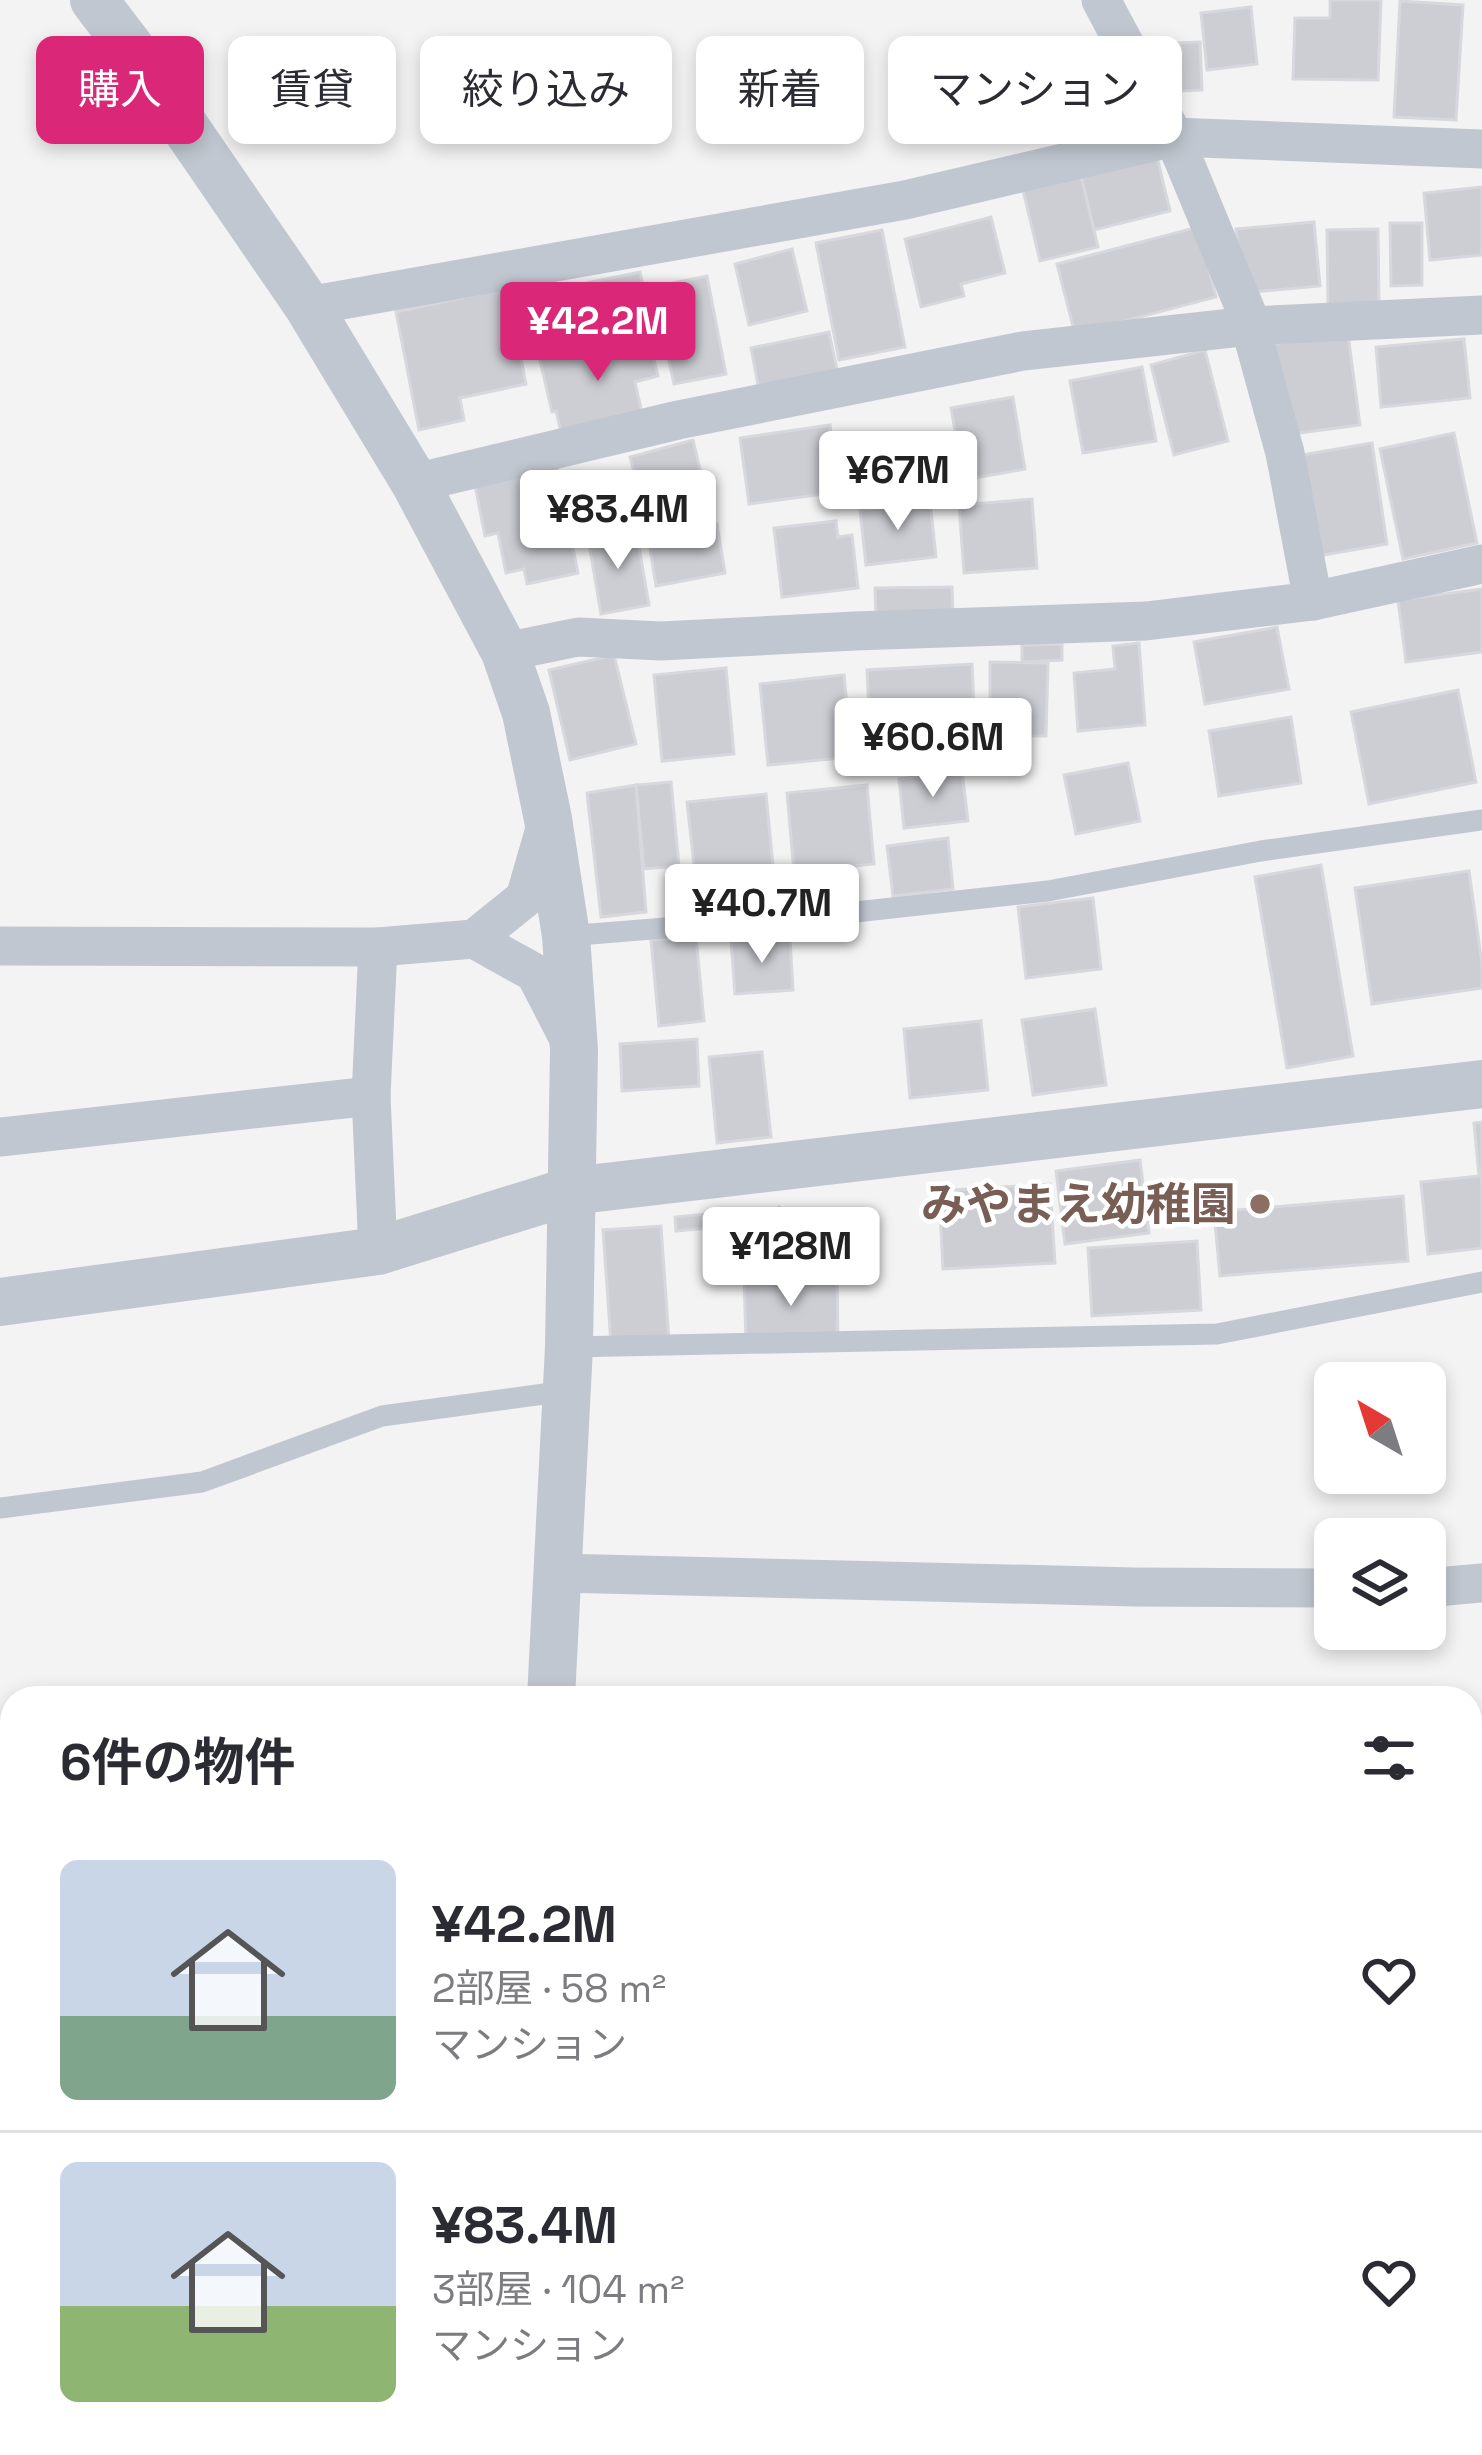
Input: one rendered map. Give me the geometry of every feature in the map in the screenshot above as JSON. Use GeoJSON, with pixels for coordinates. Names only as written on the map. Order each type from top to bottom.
{"type":"FeatureCollection","features":[{"type":"Feature","properties":{"kind":"street"},"geometry":{"type":"LineString","coordinates":[[94,0],[308,306],[415,483],[505,652],[526,713],[566,935],[574,1050],[568,1369],[551,1686]]}},
{"type":"Feature","properties":{"kind":"street"},"geometry":{"type":"LineString","coordinates":[[1101,0],[1120,36]]}},
{"type":"Feature","properties":{"kind":"street"},"geometry":{"type":"LineString","coordinates":[[1182,137],[1482,148]]}},
{"type":"Feature","properties":{"kind":"street"},"geometry":{"type":"LineString","coordinates":[[308,306],[905,200],[1144,144]]}},
{"type":"Feature","properties":{"kind":"street"},"geometry":{"type":"LineString","coordinates":[[1177,144],[1250,326],[1286,453],[1313,601]]}},
{"type":"Feature","properties":{"kind":"street"},"geometry":{"type":"LineString","coordinates":[[415,483],[678,419],[1023,350],[1250,326],[1482,315]]}},
{"type":"Feature","properties":{"kind":"street"},"geometry":{"type":"LineString","coordinates":[[505,652],[578,638],[662,641],[1124,622],[1313,601],[1482,564]]}},
{"type":"Feature","properties":{"kind":"street"},"geometry":{"type":"LineString","coordinates":[[0,946],[378,947],[473,939],[525,898],[548,819]]}},
{"type":"Feature","properties":{"kind":"street"},"geometry":{"type":"LineString","coordinates":[[473,939],[535,973],[574,1050]]}},
{"type":"Feature","properties":{"kind":"street"},"geometry":{"type":"LineString","coordinates":[[378,947],[371,1096],[378,1250]]}},
{"type":"Feature","properties":{"kind":"street"},"geometry":{"type":"LineString","coordinates":[[0,1302],[378,1250],[571,1191],[1482,1084]]}},
{"type":"Feature","properties":{"kind":"street"},"geometry":{"type":"LineString","coordinates":[[0,1137],[371,1096]]}},
{"type":"Feature","properties":{"kind":"street"},"geometry":{"type":"LineString","coordinates":[[558,1573],[1314,1588]]}},
{"type":"Feature","properties":{"kind":"street"},"geometry":{"type":"LineString","coordinates":[[1446,1586],[1482,1583]]}},
{"type":"Feature","properties":{"kind":"lane"},"geometry":{"type":"LineString","coordinates":[[566,935],[837,914],[1048,891],[1261,851],[1482,820]]}},
{"type":"Feature","properties":{"kind":"lane"},"geometry":{"type":"LineString","coordinates":[[0,1508],[202,1482],[382,1416],[568,1369],[1217,1334],[1482,1282]]}},
{"type":"Feature","properties":{"kind":"building"},"geometry":{"type":"Polygon","coordinates":[[[1330,0],[1381,0],[1378,80],[1293,79],[1295,18],[1330,18],[1330,0]]]}},
{"type":"Feature","properties":{"kind":"building"},"geometry":{"type":"Polygon","coordinates":[[[1400,1],[1463,5],[1456,120],[1394,117],[1400,1]]]}},
{"type":"Feature","properties":{"kind":"building"},"geometry":{"type":"Polygon","coordinates":[[[1251,7],[1257,64],[1207,70],[1201,13],[1251,7]]]}},
{"type":"Feature","properties":{"kind":"building"},"geometry":{"type":"Polygon","coordinates":[[[1200,42],[1202,90],[1182,91],[1182,43],[1200,42]]]}},
{"type":"Feature","properties":{"kind":"building"},"geometry":{"type":"Polygon","coordinates":[[[1156,153],[1170,211],[1094,230],[1080,172],[1156,153]]]}},
{"type":"Feature","properties":{"kind":"building"},"geometry":{"type":"Polygon","coordinates":[[[1080,172],[1098,247],[1040,261],[1022,186],[1080,172]]]}},
{"type":"Feature","properties":{"kind":"building"},"geometry":{"type":"Polygon","coordinates":[[[1482,187],[1482,255],[1430,260],[1424,193],[1482,187]]]}},
{"type":"Feature","properties":{"kind":"building"},"geometry":{"type":"Polygon","coordinates":[[[991,217],[1005,273],[961,284],[964,296],[921,307],[905,239],[991,217]]]}},
{"type":"Feature","properties":{"kind":"building"},"geometry":{"type":"Polygon","coordinates":[[[1314,222],[1320,286],[1242,293],[1236,229],[1314,222]]]}},
{"type":"Feature","properties":{"kind":"building"},"geometry":{"type":"Polygon","coordinates":[[[1390,223],[1422,223],[1422,285],[1391,286],[1390,223]]]}},
{"type":"Feature","properties":{"kind":"building"},"geometry":{"type":"Polygon","coordinates":[[[1198,227],[1216,297],[1075,334],[1057,264],[1198,227]]]}},
{"type":"Feature","properties":{"kind":"building"},"geometry":{"type":"Polygon","coordinates":[[[1378,229],[1379,304],[1328,305],[1327,230],[1378,229]]]}},
{"type":"Feature","properties":{"kind":"building"},"geometry":{"type":"Polygon","coordinates":[[[882,230],[905,347],[839,360],[816,243],[882,230]]]}},
{"type":"Feature","properties":{"kind":"building"},"geometry":{"type":"Polygon","coordinates":[[[792,249],[807,311],[749,325],[735,264],[792,249]]]}},
{"type":"Feature","properties":{"kind":"building"},"geometry":{"type":"Polygon","coordinates":[[[640,272],[647,306],[633,309],[636,328],[551,346],[548,328],[556,327],[548,291],[640,272]]]}},
{"type":"Feature","properties":{"kind":"building"},"geometry":{"type":"Polygon","coordinates":[[[707,276],[726,374],[674,384],[667,352],[662,354],[649,288],[707,276]]]}},
{"type":"Feature","properties":{"kind":"building"},"geometry":{"type":"Polygon","coordinates":[[[507,288],[526,384],[460,398],[464,420],[419,430],[396,312],[507,288]]]}},
{"type":"Feature","properties":{"kind":"building"},"geometry":{"type":"Polygon","coordinates":[[[647,331],[658,376],[635,382],[644,422],[563,441],[539,356],[647,331]]]}},
{"type":"Feature","properties":{"kind":"building"},"geometry":{"type":"Polygon","coordinates":[[[829,332],[838,374],[759,390],[751,348],[829,332]]]}},
{"type":"Feature","properties":{"kind":"building"},"geometry":{"type":"Polygon","coordinates":[[[1348,334],[1360,425],[1284,435],[1271,344],[1348,334]]]}},
{"type":"Feature","properties":{"kind":"building"},"geometry":{"type":"Polygon","coordinates":[[[1464,339],[1470,398],[1381,407],[1376,347],[1464,339]]]}},
{"type":"Feature","properties":{"kind":"building"},"geometry":{"type":"Polygon","coordinates":[[[1205,350],[1228,441],[1174,455],[1151,365],[1205,350]]]}},
{"type":"Feature","properties":{"kind":"building"},"geometry":{"type":"Polygon","coordinates":[[[1142,367],[1156,441],[1083,453],[1070,381],[1142,367]]]}},
{"type":"Feature","properties":{"kind":"building"},"geometry":{"type":"Polygon","coordinates":[[[1013,397],[1025,469],[964,480],[951,408],[1013,397]]]}},
{"type":"Feature","properties":{"kind":"building"},"geometry":{"type":"Polygon","coordinates":[[[830,425],[839,492],[749,504],[740,438],[830,425]]]}},
{"type":"Feature","properties":{"kind":"building"},"geometry":{"type":"Polygon","coordinates":[[[1454,433],[1477,543],[1403,559],[1380,449],[1454,433]]]}},
{"type":"Feature","properties":{"kind":"building"},"geometry":{"type":"Polygon","coordinates":[[[693,440],[706,494],[644,510],[630,457],[693,440]]]}},
{"type":"Feature","properties":{"kind":"building"},"geometry":{"type":"Polygon","coordinates":[[[1372,443],[1387,544],[1312,557],[1296,456],[1372,443]]]}},
{"type":"Feature","properties":{"kind":"building"},"geometry":{"type":"Polygon","coordinates":[[[557,468],[578,573],[527,584],[524,569],[506,573],[498,533],[485,536],[475,485],[557,468]]]}},
{"type":"Feature","properties":{"kind":"building"},"geometry":{"type":"Polygon","coordinates":[[[609,474],[620,523],[584,531],[573,483],[609,474]]]}},
{"type":"Feature","properties":{"kind":"building"},"geometry":{"type":"Polygon","coordinates":[[[1032,499],[1037,568],[964,573],[959,505],[1032,499]]]}},
{"type":"Feature","properties":{"kind":"building"},"geometry":{"type":"Polygon","coordinates":[[[930,501],[936,557],[866,565],[860,510],[930,501]]]}},
{"type":"Feature","properties":{"kind":"building"},"geometry":{"type":"Polygon","coordinates":[[[836,521],[838,537],[852,535],[858,588],[782,597],[774,528],[836,521]]]}},
{"type":"Feature","properties":{"kind":"building"},"geometry":{"type":"Polygon","coordinates":[[[717,524],[725,573],[656,586],[648,536],[717,524]]]}},
{"type":"Feature","properties":{"kind":"building"},"geometry":{"type":"Polygon","coordinates":[[[636,530],[649,605],[601,614],[588,538],[636,530]]]}},
{"type":"Feature","properties":{"kind":"building"},"geometry":{"type":"Polygon","coordinates":[[[952,587],[953,617],[876,619],[875,588],[952,587]]]}},
{"type":"Feature","properties":{"kind":"building"},"geometry":{"type":"Polygon","coordinates":[[[1482,589],[1482,652],[1406,662],[1398,600],[1482,589]]]}},
{"type":"Feature","properties":{"kind":"building"},"geometry":{"type":"Polygon","coordinates":[[[1277,627],[1289,689],[1205,704],[1194,642],[1277,627]]]}},
{"type":"Feature","properties":{"kind":"building"},"geometry":{"type":"Polygon","coordinates":[[[1139,643],[1145,725],[1078,731],[1074,673],[1115,669],[1113,646],[1139,643]]]}},
{"type":"Feature","properties":{"kind":"building"},"geometry":{"type":"Polygon","coordinates":[[[1062,644],[1062,660],[1022,662],[1022,645],[1062,644]]]}},
{"type":"Feature","properties":{"kind":"building"},"geometry":{"type":"Polygon","coordinates":[[[614,655],[636,744],[570,760],[549,670],[614,655]]]}},
{"type":"Feature","properties":{"kind":"building"},"geometry":{"type":"Polygon","coordinates":[[[990,662],[1048,663],[1046,736],[990,736],[990,662]]]}},
{"type":"Feature","properties":{"kind":"building"},"geometry":{"type":"Polygon","coordinates":[[[972,664],[976,749],[871,756],[867,670],[972,664]]]}},
{"type":"Feature","properties":{"kind":"building"},"geometry":{"type":"Polygon","coordinates":[[[726,668],[734,754],[662,761],[654,675],[726,668]]]}},
{"type":"Feature","properties":{"kind":"building"},"geometry":{"type":"Polygon","coordinates":[[[844,675],[852,757],[768,765],[760,684],[844,675]]]}},
{"type":"Feature","properties":{"kind":"building"},"geometry":{"type":"Polygon","coordinates":[[[1458,690],[1476,782],[1369,804],[1351,712],[1458,690]]]}},
{"type":"Feature","properties":{"kind":"building"},"geometry":{"type":"Polygon","coordinates":[[[1291,717],[1301,783],[1219,796],[1209,731],[1291,717]]]}},
{"type":"Feature","properties":{"kind":"building"},"geometry":{"type":"Polygon","coordinates":[[[1128,763],[1140,821],[1076,834],[1064,775],[1128,763]]]}},
{"type":"Feature","properties":{"kind":"building"},"geometry":{"type":"Polygon","coordinates":[[[962,771],[968,821],[904,828],[899,779],[962,771]]]}},
{"type":"Feature","properties":{"kind":"building"},"geometry":{"type":"Polygon","coordinates":[[[671,782],[679,866],[644,869],[636,785],[671,782]]]}},
{"type":"Feature","properties":{"kind":"building"},"geometry":{"type":"Polygon","coordinates":[[[636,785],[646,912],[601,917],[587,793],[636,785]]]}},
{"type":"Feature","properties":{"kind":"building"},"geometry":{"type":"Polygon","coordinates":[[[867,785],[874,864],[794,872],[787,793],[867,785]]]}},
{"type":"Feature","properties":{"kind":"building"},"geometry":{"type":"Polygon","coordinates":[[[766,794],[773,866],[695,874],[687,802],[766,794]]]}},
{"type":"Feature","properties":{"kind":"building"},"geometry":{"type":"Polygon","coordinates":[[[948,838],[953,889],[893,896],[887,846],[948,838]]]}},
{"type":"Feature","properties":{"kind":"building"},"geometry":{"type":"Polygon","coordinates":[[[1321,865],[1353,1056],[1287,1068],[1255,877],[1321,865]]]}},
{"type":"Feature","properties":{"kind":"building"},"geometry":{"type":"Polygon","coordinates":[[[1469,871],[1482,988],[1372,1004],[1355,888],[1469,871]]]}},
{"type":"Feature","properties":{"kind":"building"},"geometry":{"type":"Polygon","coordinates":[[[1093,898],[1101,969],[1026,978],[1018,907],[1093,898]]]}},
{"type":"Feature","properties":{"kind":"building"},"geometry":{"type":"Polygon","coordinates":[[[696,936],[704,1021],[659,1026],[651,940],[696,936]]]}},
{"type":"Feature","properties":{"kind":"building"},"geometry":{"type":"Polygon","coordinates":[[[790,938],[793,990],[735,994],[731,941],[790,938]]]}},
{"type":"Feature","properties":{"kind":"building"},"geometry":{"type":"Polygon","coordinates":[[[1095,1009],[1106,1085],[1033,1095],[1022,1020],[1095,1009]]]}},
{"type":"Feature","properties":{"kind":"building"},"geometry":{"type":"Polygon","coordinates":[[[981,1021],[988,1090],[910,1098],[904,1029],[981,1021]]]}},
{"type":"Feature","properties":{"kind":"building"},"geometry":{"type":"Polygon","coordinates":[[[697,1039],[699,1086],[622,1091],[620,1044],[697,1039]]]}},
{"type":"Feature","properties":{"kind":"building"},"geometry":{"type":"Polygon","coordinates":[[[762,1052],[771,1137],[717,1143],[709,1057],[762,1052]]]}},
{"type":"Feature","properties":{"kind":"building"},"geometry":{"type":"Polygon","coordinates":[[[1482,1122],[1482,1248],[1428,1254],[1421,1182],[1479,1176],[1474,1123],[1482,1122]]]}},
{"type":"Feature","properties":{"kind":"building"},"geometry":{"type":"Polygon","coordinates":[[[1140,1160],[1149,1233],[1065,1244],[1056,1171],[1140,1160]]]}},
{"type":"Feature","properties":{"kind":"building"},"geometry":{"type":"Polygon","coordinates":[[[1050,1184],[1055,1263],[943,1269],[939,1191],[1050,1184]]]}},
{"type":"Feature","properties":{"kind":"building"},"geometry":{"type":"Polygon","coordinates":[[[1403,1196],[1408,1261],[1220,1276],[1214,1212],[1403,1196]]]}},
{"type":"Feature","properties":{"kind":"building"},"geometry":{"type":"Polygon","coordinates":[[[779,1207],[802,1236],[773,1260],[749,1230],[779,1207]]]}},
{"type":"Feature","properties":{"kind":"building"},"geometry":{"type":"Polygon","coordinates":[[[861,1212],[862,1241],[831,1242],[830,1213],[861,1212]]]}},
{"type":"Feature","properties":{"kind":"building"},"geometry":{"type":"Polygon","coordinates":[[[718,1213],[719,1227],[676,1231],[675,1217],[718,1213]]]}},
{"type":"Feature","properties":{"kind":"building"},"geometry":{"type":"Polygon","coordinates":[[[661,1226],[669,1340],[611,1344],[603,1230],[661,1226]]]}},
{"type":"Feature","properties":{"kind":"building"},"geometry":{"type":"Polygon","coordinates":[[[1197,1241],[1201,1310],[1092,1316],[1088,1248],[1197,1241]]]}},
{"type":"Feature","properties":{"kind":"building"},"geometry":{"type":"Polygon","coordinates":[[[837,1276],[838,1340],[746,1342],[744,1279],[837,1276]]]}},
{"type":"Feature","properties":{"kind":"place","name":"みやまえ幼稚園"},"geometry":{"type":"Point","coordinates":[1260,1204]}}]}
